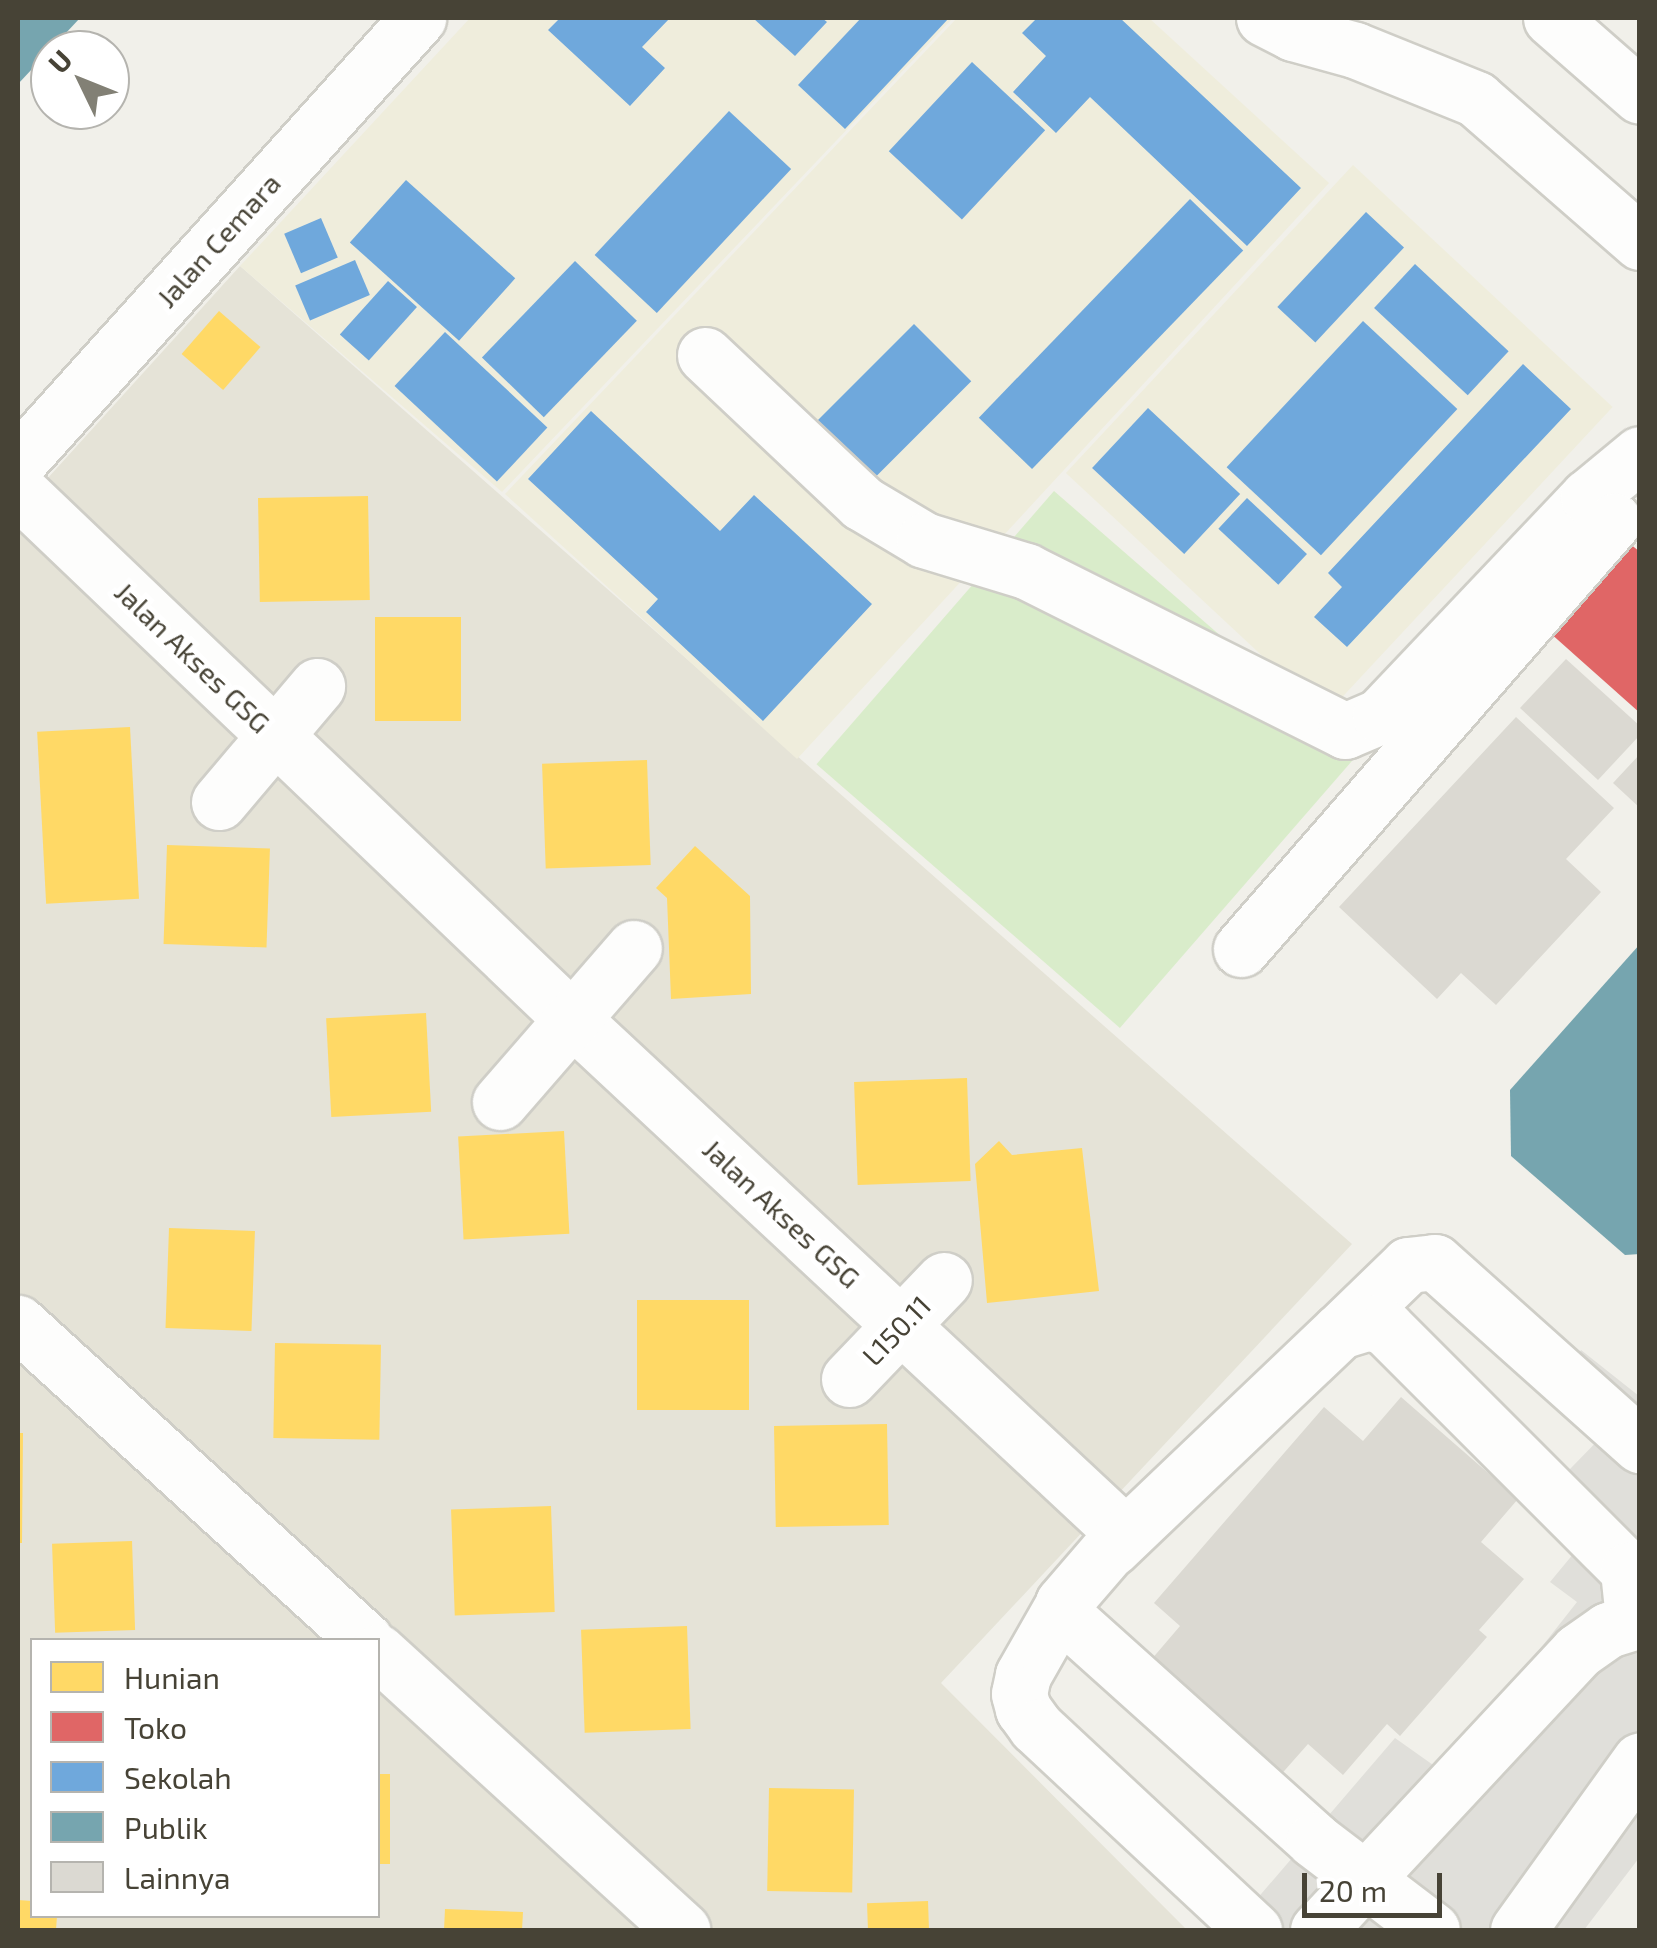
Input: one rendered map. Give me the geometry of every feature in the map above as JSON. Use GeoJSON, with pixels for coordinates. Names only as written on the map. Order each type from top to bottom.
{"type":"FeatureCollection","features":[{"type":"Feature","properties":{"kind":"street","name":"Jalan Cemara"},"geometry":{"type":"LineString","coordinates":[[18,462],[418,18]]}},
{"type":"Feature","properties":{"kind":"street"},"geometry":{"type":"LineString","coordinates":[[1264,18],[1476,99],[1640,242]]}},
{"type":"Feature","properties":{"kind":"street"},"geometry":{"type":"LineString","coordinates":[[1551,18],[1640,96]]}},
{"type":"Feature","properties":{"kind":"street"},"geometry":{"type":"LineString","coordinates":[[704,355],[862,503],[924,540],[1026,572],[1345,731],[1380,716],[1588,497],[1640,454]]}},
{"type":"Feature","properties":{"kind":"street","name":"Jalan Akses GSG"},"geometry":{"type":"LineString","coordinates":[[18,490],[571,1018],[1111,1520],[1118,1540],[1112,1548]]}},
{"type":"Feature","properties":{"kind":"street"},"geometry":{"type":"LineString","coordinates":[[1242,949],[1640,492]]}},
{"type":"Feature","properties":{"kind":"street"},"geometry":{"type":"LineString","coordinates":[[219,802],[317,686]]}},
{"type":"Feature","properties":{"kind":"street"},"geometry":{"type":"LineString","coordinates":[[500,1102],[634,948]]}},
{"type":"Feature","properties":{"kind":"street"},"geometry":{"type":"LineString","coordinates":[[1254,1930],[1036,1727],[1023,1708],[1019,1694],[1023,1675],[1061,1608],[1112,1548],[1408,1264],[1435,1262],[1640,1445]]}},
{"type":"Feature","properties":{"kind":"street","name":"L150.11"},"geometry":{"type":"LineString","coordinates":[[849,1379],[944,1280]]}},
{"type":"Feature","properties":{"kind":"street"},"geometry":{"type":"LineString","coordinates":[[1318,1930],[1578,1651],[1636,1619],[1628,1570],[1386,1328],[1369,1322],[1340,1331]]}},
{"type":"Feature","properties":{"kind":"street"},"geometry":{"type":"LineString","coordinates":[[18,1323],[363,1638]]}},
{"type":"Feature","properties":{"kind":"street"},"geometry":{"type":"LineString","coordinates":[[1061,1608],[1314,1840],[1432,1930]]}},
{"type":"Feature","properties":{"kind":"street"},"geometry":{"type":"LineString","coordinates":[[380,1654],[682,1930]]}},
{"type":"Feature","properties":{"kind":"street"},"geometry":{"type":"LineString","coordinates":[[1518,1930],[1640,1760]]}},
{"type":"Feature","properties":{"kind":"shaded area"},"geometry":{"type":"Polygon","coordinates":[[[470,18],[953,18],[502,492],[240,266],[470,18]]]}},
{"type":"Feature","properties":{"kind":"shaded area"},"geometry":{"type":"Polygon","coordinates":[[[957,18],[1149,18],[1329,183],[797,759],[505,494],[957,18]]]}},
{"type":"Feature","properties":{"kind":"shaded area"},"geometry":{"type":"Polygon","coordinates":[[[1353,165],[1613,407],[1326,715],[1066,473],[1353,165]]]}},
{"type":"Feature","properties":{"kind":"shaded area"},"geometry":{"type":"Polygon","coordinates":[[[240,266],[1352,1244],[941,1683],[1187,1930],[18,1930],[18,511],[240,266]]]}},
{"type":"Feature","properties":{"kind":"shaded area"},"geometry":{"type":"Polygon","coordinates":[[[1581,1350],[1639,1396],[1639,1858],[1584,1930],[1247,1930],[1244,1914],[1395,1738],[1443,1772],[1577,1602],[1550,1582],[1579,1547],[1533,1507],[1609,1429],[1563,1385],[1581,1350]]]}},
{"type":"Feature","properties":{"kind":"green space"},"geometry":{"type":"Polygon","coordinates":[[[1054,491],[1357,755],[1120,1028],[817,764],[1054,491]]]}},
{"type":"Feature","properties":{"kind":"building: Hunian"},"geometry":{"type":"Polygon","coordinates":[[[219,311],[261,347],[223,390],[182,354],[219,311]]]}},
{"type":"Feature","properties":{"kind":"building: Hunian"},"geometry":{"type":"Polygon","coordinates":[[[368,496],[370,600],[260,602],[258,498],[368,496]]]}},
{"type":"Feature","properties":{"kind":"building: Hunian"},"geometry":{"type":"Polygon","coordinates":[[[375,617],[461,617],[461,721],[375,721],[375,617]]]}},
{"type":"Feature","properties":{"kind":"building: Hunian"},"geometry":{"type":"Polygon","coordinates":[[[130,727],[139,899],[46,904],[37,732],[130,727]]]}},
{"type":"Feature","properties":{"kind":"building: Hunian"},"geometry":{"type":"Polygon","coordinates":[[[647,760],[651,865],[546,869],[542,764],[647,760]]]}},
{"type":"Feature","properties":{"kind":"building: Hunian"},"geometry":{"type":"Polygon","coordinates":[[[167,845],[270,849],[266,948],[164,944],[167,845]]]}},
{"type":"Feature","properties":{"kind":"building: Hunian"},"geometry":{"type":"Polygon","coordinates":[[[695,846],[750,896],[751,994],[671,999],[667,898],[656,888],[695,846]]]}},
{"type":"Feature","properties":{"kind":"building: Hunian"},"geometry":{"type":"Polygon","coordinates":[[[426,1013],[431,1112],[331,1117],[326,1018],[426,1013]]]}},
{"type":"Feature","properties":{"kind":"building: Hunian"},"geometry":{"type":"Polygon","coordinates":[[[967,1078],[971,1181],[858,1185],[854,1082],[967,1078]]]}},
{"type":"Feature","properties":{"kind":"building: Hunian"},"geometry":{"type":"Polygon","coordinates":[[[564,1131],[569,1234],[464,1239],[458,1137],[564,1131]]]}},
{"type":"Feature","properties":{"kind":"building: Hunian"},"geometry":{"type":"Polygon","coordinates":[[[999,1141],[1012,1155],[1082,1148],[1099,1291],[987,1303],[975,1164],[999,1141]]]}},
{"type":"Feature","properties":{"kind":"building: Hunian"},"geometry":{"type":"Polygon","coordinates":[[[169,1228],[255,1231],[251,1331],[166,1328],[169,1228]]]}},
{"type":"Feature","properties":{"kind":"building: Hunian"},"geometry":{"type":"Polygon","coordinates":[[[637,1300],[749,1300],[749,1410],[637,1410],[637,1300]]]}},
{"type":"Feature","properties":{"kind":"building: Hunian"},"geometry":{"type":"Polygon","coordinates":[[[275,1343],[381,1345],[379,1440],[273,1438],[275,1343]]]}},
{"type":"Feature","properties":{"kind":"building: Hunian"},"geometry":{"type":"Polygon","coordinates":[[[887,1424],[889,1525],[776,1527],[774,1426],[887,1424]]]}},
{"type":"Feature","properties":{"kind":"building: Hunian"},"geometry":{"type":"Polygon","coordinates":[[[18,1433],[23,1433],[22,1543],[18,1543],[18,1433]]]}},
{"type":"Feature","properties":{"kind":"building: Hunian"},"geometry":{"type":"Polygon","coordinates":[[[551,1506],[555,1612],[455,1615],[451,1509],[551,1506]]]}},
{"type":"Feature","properties":{"kind":"building: Hunian"},"geometry":{"type":"Polygon","coordinates":[[[132,1541],[135,1630],[55,1633],[52,1544],[132,1541]]]}},
{"type":"Feature","properties":{"kind":"building: Hunian"},"geometry":{"type":"Polygon","coordinates":[[[687,1626],[691,1729],[585,1733],[581,1630],[687,1626]]]}},
{"type":"Feature","properties":{"kind":"building: Hunian"},"geometry":{"type":"Polygon","coordinates":[[[380,1774],[390,1774],[390,1864],[380,1864],[380,1774]]]}},
{"type":"Feature","properties":{"kind":"building: Hunian"},"geometry":{"type":"Polygon","coordinates":[[[769,1788],[854,1789],[852,1892],[767,1891],[769,1788]]]}},
{"type":"Feature","properties":{"kind":"building: Hunian"},"geometry":{"type":"Polygon","coordinates":[[[18,1900],[30,1901],[30,1918],[57,1918],[56,1930],[18,1930],[18,1900]]]}},
{"type":"Feature","properties":{"kind":"building: Hunian"},"geometry":{"type":"Polygon","coordinates":[[[928,1901],[929,1930],[868,1930],[867,1903],[928,1901]]]}},
{"type":"Feature","properties":{"kind":"building: Hunian"},"geometry":{"type":"Polygon","coordinates":[[[445,1909],[523,1912],[522,1930],[444,1930],[445,1909]]]}},
{"type":"Feature","properties":{"kind":"building: Toko"},"geometry":{"type":"Polygon","coordinates":[[[1629,543],[1640,552],[1640,713],[1549,632],[1629,543]]]}},
{"type":"Feature","properties":{"kind":"building: Sekolah"},"geometry":{"type":"Polygon","coordinates":[[[560,18],[670,18],[642,47],[665,68],[630,106],[548,30],[560,18]]]}},
{"type":"Feature","properties":{"kind":"building: Sekolah"},"geometry":{"type":"Polygon","coordinates":[[[753,18],[822,18],[827,22],[795,56],[753,18]]]}},
{"type":"Feature","properties":{"kind":"building: Sekolah"},"geometry":{"type":"Polygon","coordinates":[[[861,18],[949,18],[845,129],[798,85],[861,18]]]}},
{"type":"Feature","properties":{"kind":"building: Sekolah"},"geometry":{"type":"Polygon","coordinates":[[[1037,18],[1120,18],[1301,188],[1247,246],[1090,97],[1056,133],[1013,92],[1046,56],[1022,33],[1037,18]]]}},
{"type":"Feature","properties":{"kind":"building: Sekolah"},"geometry":{"type":"Polygon","coordinates":[[[972,62],[1045,130],[962,219],[889,151],[972,62]]]}},
{"type":"Feature","properties":{"kind":"building: Sekolah"},"geometry":{"type":"Polygon","coordinates":[[[729,111],[791,169],[657,313],[595,255],[729,111]]]}},
{"type":"Feature","properties":{"kind":"building: Sekolah"},"geometry":{"type":"Polygon","coordinates":[[[406,180],[515,278],[459,341],[350,242],[406,180]]]}},
{"type":"Feature","properties":{"kind":"building: Sekolah"},"geometry":{"type":"Polygon","coordinates":[[[1190,199],[1243,250],[1032,469],[979,418],[1190,199]]]}},
{"type":"Feature","properties":{"kind":"building: Sekolah"},"geometry":{"type":"Polygon","coordinates":[[[1366,212],[1404,247],[1315,343],[1277,307],[1366,212]]]}},
{"type":"Feature","properties":{"kind":"building: Sekolah"},"geometry":{"type":"Polygon","coordinates":[[[321,218],[338,258],[301,273],[284,234],[321,218]]]}},
{"type":"Feature","properties":{"kind":"building: Sekolah"},"geometry":{"type":"Polygon","coordinates":[[[355,260],[370,295],[310,320],[295,285],[355,260]]]}},
{"type":"Feature","properties":{"kind":"building: Sekolah"},"geometry":{"type":"Polygon","coordinates":[[[575,261],[637,321],[544,417],[482,357],[575,261]]]}},
{"type":"Feature","properties":{"kind":"building: Sekolah"},"geometry":{"type":"Polygon","coordinates":[[[1415,264],[1509,351],[1468,395],[1374,308],[1415,264]]]}},
{"type":"Feature","properties":{"kind":"building: Sekolah"},"geometry":{"type":"Polygon","coordinates":[[[388,281],[417,307],[369,361],[340,335],[388,281]]]}},
{"type":"Feature","properties":{"kind":"building: Sekolah"},"geometry":{"type":"Polygon","coordinates":[[[1363,321],[1457,409],[1321,555],[1227,467],[1363,321]]]}},
{"type":"Feature","properties":{"kind":"building: Sekolah"},"geometry":{"type":"Polygon","coordinates":[[[914,324],[971,381],[869,484],[811,427],[914,324]]]}},
{"type":"Feature","properties":{"kind":"building: Sekolah"},"geometry":{"type":"Polygon","coordinates":[[[445,332],[547,427],[497,482],[395,386],[445,332]]]}},
{"type":"Feature","properties":{"kind":"building: Sekolah"},"geometry":{"type":"Polygon","coordinates":[[[1523,364],[1571,409],[1347,647],[1314,617],[1342,587],[1328,573],[1523,364]]]}},
{"type":"Feature","properties":{"kind":"building: Sekolah"},"geometry":{"type":"Polygon","coordinates":[[[1148,408],[1240,494],[1184,554],[1092,468],[1148,408]]]}},
{"type":"Feature","properties":{"kind":"building: Sekolah"},"geometry":{"type":"Polygon","coordinates":[[[591,411],[720,531],[754,495],[872,604],[763,721],[646,612],[658,599],[528,479],[591,411]]]}},
{"type":"Feature","properties":{"kind":"building: Sekolah"},"geometry":{"type":"Polygon","coordinates":[[[1247,498],[1307,554],[1278,585],[1218,529],[1247,498]]]}},
{"type":"Feature","properties":{"kind":"building: Publik"},"geometry":{"type":"Polygon","coordinates":[[[18,18],[80,18],[69,30],[30,30],[30,71],[18,84],[18,18]]]}},
{"type":"Feature","properties":{"kind":"building: Publik"},"geometry":{"type":"Polygon","coordinates":[[[1640,944],[1640,1254],[1625,1255],[1511,1156],[1510,1090],[1640,944]]]}},
{"type":"Feature","properties":{"kind":"building: Lainnya"},"geometry":{"type":"Polygon","coordinates":[[[1566,659],[1640,726],[1640,735],[1598,780],[1520,708],[1566,659]]]}},
{"type":"Feature","properties":{"kind":"building: Lainnya"},"geometry":{"type":"Polygon","coordinates":[[[1516,717],[1614,808],[1566,859],[1601,892],[1496,1005],[1461,973],[1437,999],[1339,907],[1516,717]]]}},
{"type":"Feature","properties":{"kind":"building: Lainnya"},"geometry":{"type":"Polygon","coordinates":[[[1640,754],[1640,808],[1613,783],[1640,754]]]}},
{"type":"Feature","properties":{"kind":"building: Lainnya"},"geometry":{"type":"Polygon","coordinates":[[[1401,1397],[1518,1499],[1481,1542],[1524,1579],[1479,1630],[1487,1637],[1400,1736],[1387,1724],[1343,1775],[1308,1744],[1270,1787],[1139,1674],[1180,1626],[1154,1603],[1324,1407],[1363,1441],[1401,1397]]]}}]}
